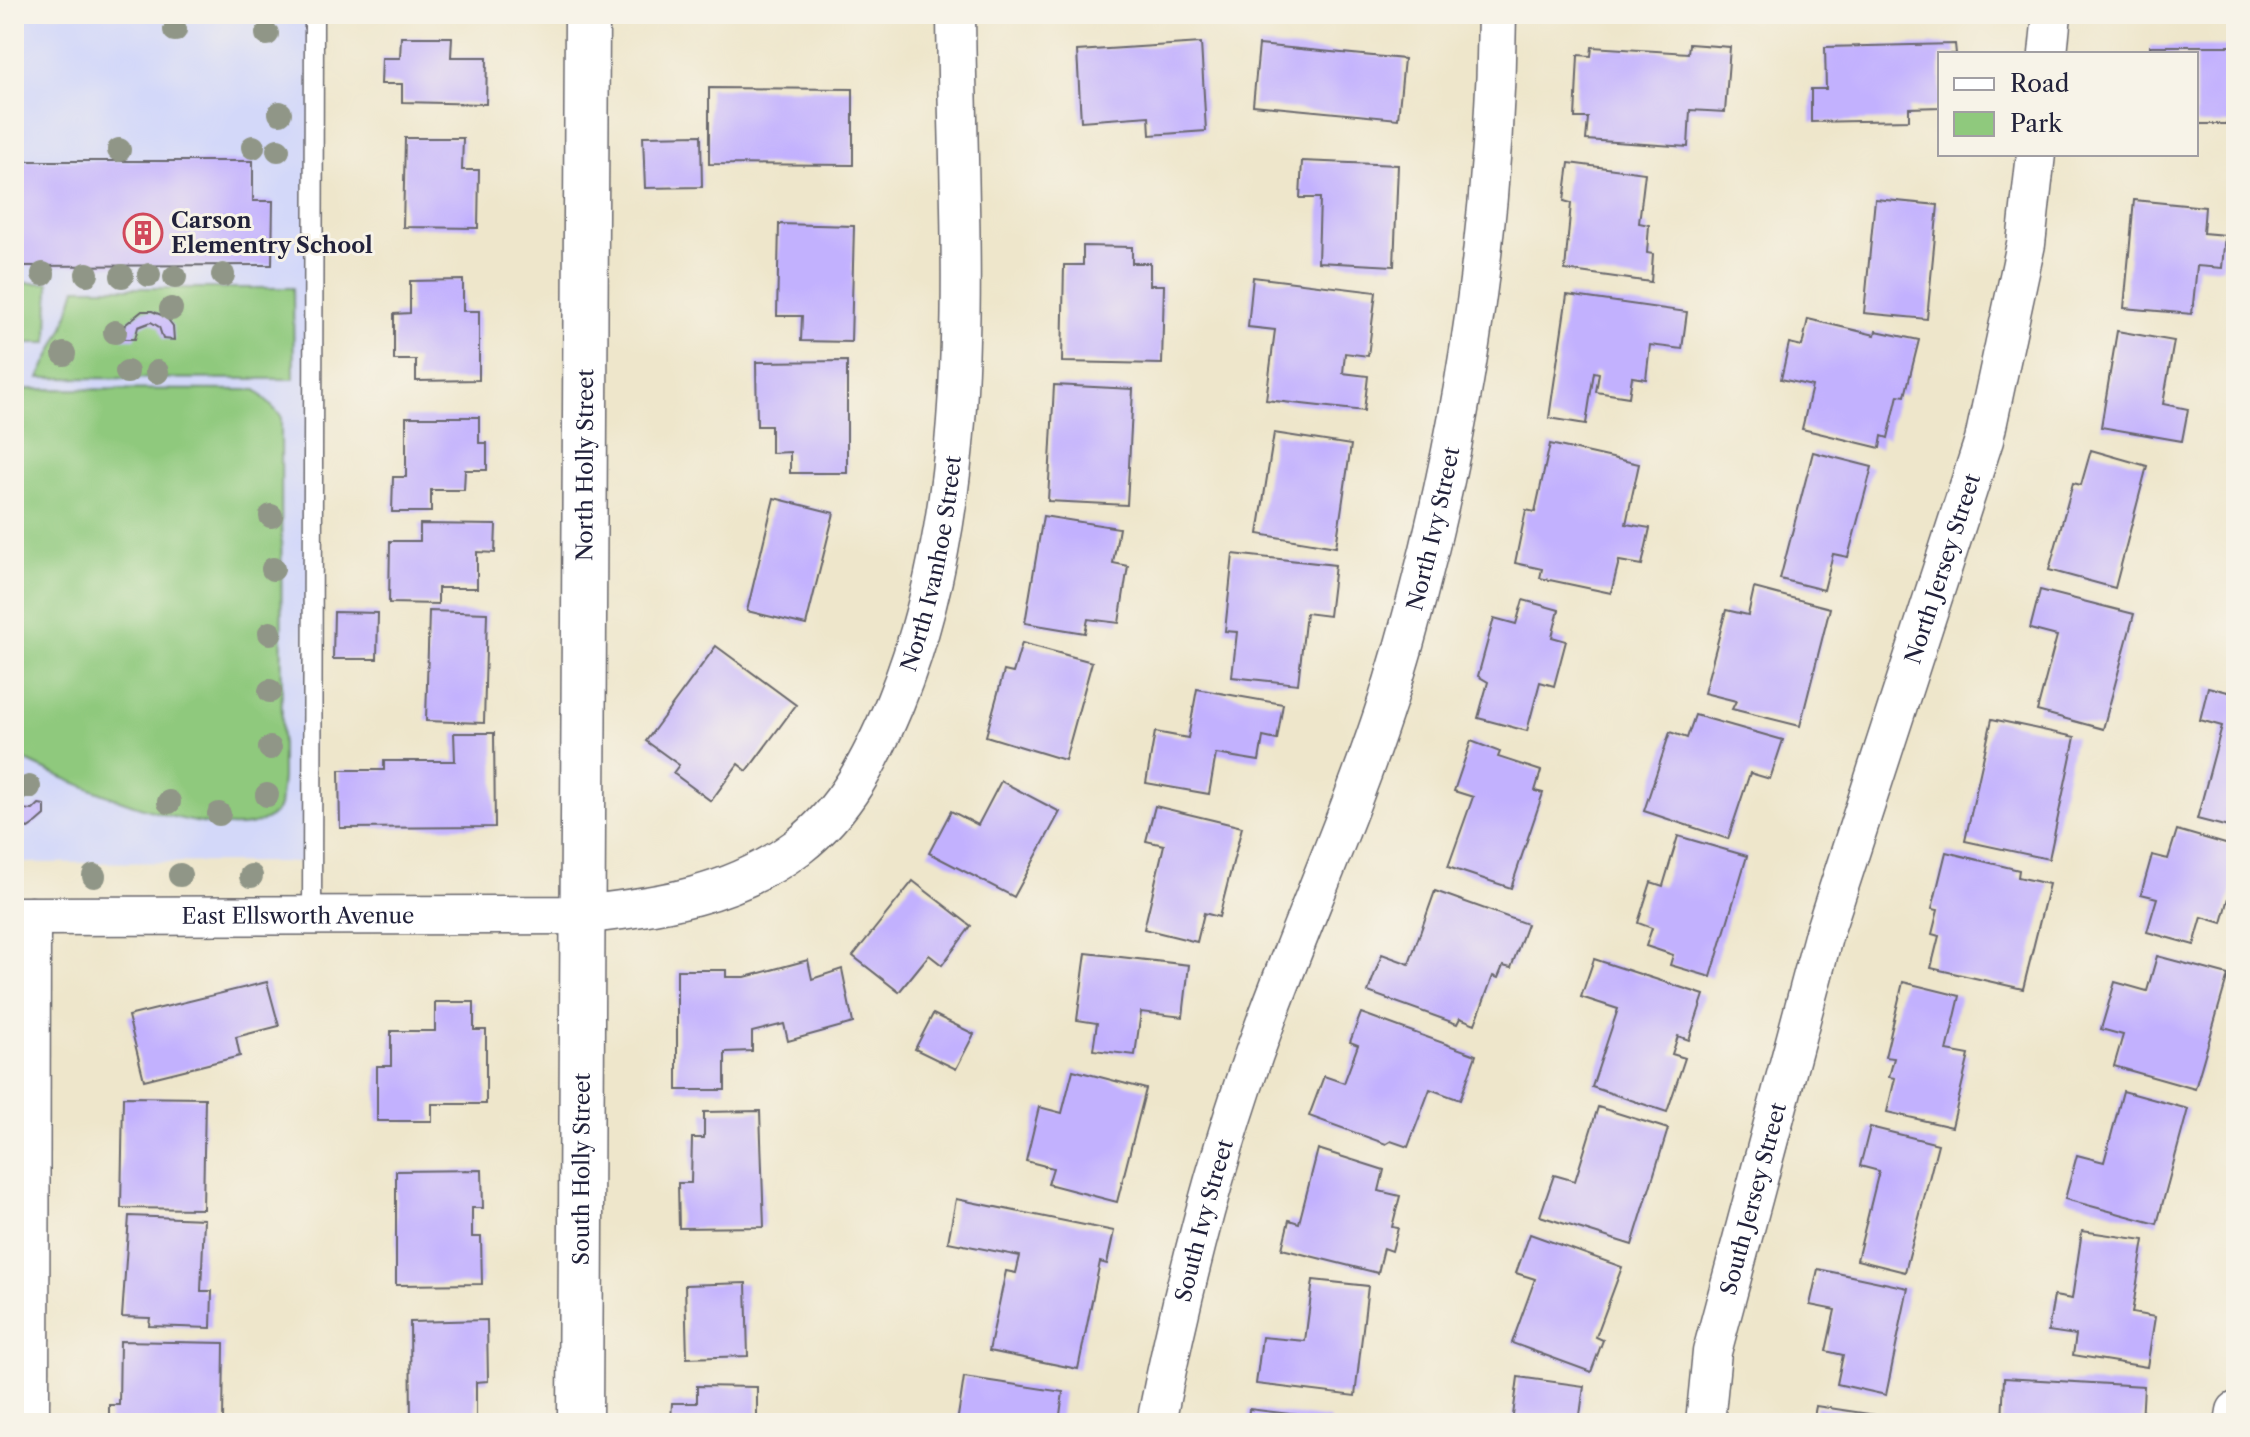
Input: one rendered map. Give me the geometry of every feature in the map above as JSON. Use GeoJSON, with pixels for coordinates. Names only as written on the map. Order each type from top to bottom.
{"type":"FeatureCollection","features":[{"type":"Feature","properties":{"kind":"street","name":"North Holly Street"},"geometry":{"type":"LineString","coordinates":[[581,915],[587,14]]}},
{"type":"Feature","properties":{"kind":"street","name":"North Ivanhoe Street"},"geometry":{"type":"LineString","coordinates":[[581,915],[695,897],[742,880],[782,858],[811,835],[850,793],[887,722],[929,598],[952,462],[958,363],[956,14]]}},
{"type":"Feature","properties":{"kind":"street","name":"North Ivy Street"},"geometry":{"type":"LineString","coordinates":[[1266,1021],[1369,757],[1409,627],[1441,498],[1463,385],[1485,225],[1497,14]]}},
{"type":"Feature","properties":{"kind":"street"},"geometry":{"type":"LineString","coordinates":[[2048,52],[2052,14]]}},
{"type":"Feature","properties":{"kind":"street","name":"North Jersey Street"},"geometry":{"type":"LineString","coordinates":[[1813,975],[1984,440],[2026,244],[2036,156]]}},
{"type":"Feature","properties":{"kind":"street","name":"East Ellsworth Avenue"},"geometry":{"type":"LineString","coordinates":[[22,916],[581,915]]}},
{"type":"Feature","properties":{"kind":"street","name":"South Holly Street"},"geometry":{"type":"LineString","coordinates":[[580,1423],[581,915]]}},
{"type":"Feature","properties":{"kind":"street"},"geometry":{"type":"LineString","coordinates":[[22,916],[30,1423]]}},
{"type":"Feature","properties":{"kind":"street","name":"South Jersey Street"},"geometry":{"type":"LineString","coordinates":[[1705,1423],[1712,1352],[1813,975]]}},
{"type":"Feature","properties":{"kind":"street","name":"South Ivy Street"},"geometry":{"type":"LineString","coordinates":[[1156,1423],[1201,1222],[1266,1021]]}},
{"type":"Feature","properties":{"kind":"street"},"geometry":{"type":"LineString","coordinates":[[2234,1423],[2236,1411]]}},
{"type":"Feature","properties":{"kind":"lane"},"geometry":{"type":"LineString","coordinates":[[312,916],[314,14]]}},
{"type":"Feature","properties":{"kind":"shaded area"},"geometry":{"type":"Polygon","coordinates":[[[314,14],[312,862],[14,863],[14,15],[314,14]]]}},
{"type":"Feature","properties":{"kind":"green space"},"geometry":{"type":"Polygon","coordinates":[[[14,283],[49,283],[48,343],[14,343],[14,283]]]}},
{"type":"Feature","properties":{"kind":"green space"},"geometry":{"type":"Polygon","coordinates":[[[76,288],[293,288],[294,379],[39,378],[64,327],[76,288]]]}},
{"type":"Feature","properties":{"kind":"green space"},"geometry":{"type":"Polygon","coordinates":[[[14,389],[256,390],[281,416],[282,778],[279,807],[260,822],[230,826],[151,811],[14,755],[14,389]]]}},
{"type":"Feature","properties":{"kind":"building"},"geometry":{"type":"Polygon","coordinates":[[[401,37],[452,37],[451,57],[487,57],[486,104],[402,102],[402,84],[381,84],[382,58],[400,58],[401,37]]]}},
{"type":"Feature","properties":{"kind":"building"},"geometry":{"type":"Polygon","coordinates":[[[1201,43],[1206,131],[1150,135],[1149,116],[1081,121],[1077,51],[1201,43]]]}},
{"type":"Feature","properties":{"kind":"building"},"geometry":{"type":"Polygon","coordinates":[[[1689,44],[1730,47],[1725,112],[1690,110],[1688,147],[1586,140],[1588,118],[1575,118],[1578,55],[1591,56],[1592,47],[1688,53],[1689,44]]]}},
{"type":"Feature","properties":{"kind":"building"},"geometry":{"type":"Polygon","coordinates":[[[1955,44],[1956,52],[1938,52],[1938,107],[1909,108],[1909,120],[1811,122],[1811,89],[1826,89],[1825,47],[1955,44]]]}},
{"type":"Feature","properties":{"kind":"building"},"geometry":{"type":"Polygon","coordinates":[[[1259,45],[1404,59],[1398,119],[1253,105],[1259,45]]]}},
{"type":"Feature","properties":{"kind":"building"},"geometry":{"type":"Polygon","coordinates":[[[2150,46],[2236,46],[2236,124],[2198,124],[2198,52],[2150,52],[2150,46]]]}},
{"type":"Feature","properties":{"kind":"building"},"geometry":{"type":"Polygon","coordinates":[[[709,88],[853,89],[853,165],[709,164],[709,88]]]}},
{"type":"Feature","properties":{"kind":"building"},"geometry":{"type":"Polygon","coordinates":[[[701,135],[702,187],[645,188],[643,136],[701,135]]]}},
{"type":"Feature","properties":{"kind":"building"},"geometry":{"type":"Polygon","coordinates":[[[405,138],[463,138],[462,170],[479,170],[478,228],[403,227],[405,138]]]}},
{"type":"Feature","properties":{"kind":"building","name":"Carson Elementry School"},"geometry":{"type":"Polygon","coordinates":[[[14,161],[253,161],[253,201],[273,201],[272,265],[14,266],[14,161]]]}},
{"type":"Feature","properties":{"kind":"building"},"geometry":{"type":"Polygon","coordinates":[[[1302,161],[1398,165],[1394,266],[1318,262],[1320,198],[1300,198],[1302,161]]]}},
{"type":"Feature","properties":{"kind":"building"},"geometry":{"type":"Polygon","coordinates":[[[1569,163],[1645,173],[1639,223],[1649,225],[1647,253],[1653,254],[1651,282],[1565,270],[1571,203],[1564,201],[1569,163]]]}},
{"type":"Feature","properties":{"kind":"building"},"geometry":{"type":"Polygon","coordinates":[[[1875,199],[1938,205],[1927,319],[1864,313],[1875,199]]]}},
{"type":"Feature","properties":{"kind":"building"},"geometry":{"type":"Polygon","coordinates":[[[2134,200],[2205,207],[2203,233],[2225,235],[2222,268],[2197,266],[2192,314],[2124,308],[2134,200]]]}},
{"type":"Feature","properties":{"kind":"building"},"geometry":{"type":"Polygon","coordinates":[[[779,224],[854,226],[851,342],[801,341],[802,316],[777,316],[779,224]]]}},
{"type":"Feature","properties":{"kind":"building"},"geometry":{"type":"Polygon","coordinates":[[[1083,246],[1132,247],[1132,263],[1150,263],[1150,285],[1164,285],[1162,364],[1062,362],[1064,265],[1083,265],[1083,246]]]}},
{"type":"Feature","properties":{"kind":"building"},"geometry":{"type":"Polygon","coordinates":[[[1253,277],[1376,292],[1368,356],[1345,353],[1343,373],[1368,376],[1364,411],[1266,400],[1275,330],[1248,327],[1253,277]]]}},
{"type":"Feature","properties":{"kind":"building"},"geometry":{"type":"Polygon","coordinates":[[[463,280],[463,311],[479,311],[479,380],[416,381],[416,360],[394,360],[394,314],[410,313],[410,281],[463,280]]]}},
{"type":"Feature","properties":{"kind":"building"},"geometry":{"type":"Polygon","coordinates":[[[1567,295],[1687,312],[1682,349],[1650,345],[1646,379],[1632,377],[1629,397],[1596,392],[1599,373],[1594,372],[1586,424],[1549,418],[1567,295]]]}},
{"type":"Feature","properties":{"kind":"building"},"geometry":{"type":"Polygon","coordinates":[[[142,311],[152,311],[166,317],[173,326],[174,340],[163,339],[159,327],[151,322],[138,327],[135,339],[123,339],[126,324],[142,311]]]}},
{"type":"Feature","properties":{"kind":"building"},"geometry":{"type":"Polygon","coordinates":[[[1808,319],[1875,335],[1876,331],[1919,340],[1905,396],[1898,395],[1888,438],[1882,436],[1880,448],[1802,429],[1812,386],[1781,379],[1789,343],[1802,346],[1808,319]]]}},
{"type":"Feature","properties":{"kind":"building"},"geometry":{"type":"Polygon","coordinates":[[[2117,331],[2174,341],[2163,404],[2188,409],[2182,441],[2101,427],[2117,331]]]}},
{"type":"Feature","properties":{"kind":"building"},"geometry":{"type":"Polygon","coordinates":[[[847,361],[847,473],[790,473],[790,452],[771,453],[771,426],[757,426],[756,362],[847,361]]]}},
{"type":"Feature","properties":{"kind":"building"},"geometry":{"type":"Polygon","coordinates":[[[1054,385],[1133,389],[1127,505],[1048,501],[1054,385]]]}},
{"type":"Feature","properties":{"kind":"building"},"geometry":{"type":"Polygon","coordinates":[[[406,417],[479,417],[479,443],[487,443],[487,470],[465,470],[464,490],[431,490],[431,512],[392,512],[393,477],[406,477],[406,417]]]}},
{"type":"Feature","properties":{"kind":"building"},"geometry":{"type":"Polygon","coordinates":[[[1274,433],[1351,445],[1336,547],[1258,534],[1274,433]]]}},
{"type":"Feature","properties":{"kind":"building"},"geometry":{"type":"Polygon","coordinates":[[[1550,444],[1639,464],[1626,524],[1650,528],[1642,565],[1619,561],[1611,593],[1540,578],[1542,569],[1515,563],[1526,510],[1535,512],[1550,444]]]}},
{"type":"Feature","properties":{"kind":"building"},"geometry":{"type":"Polygon","coordinates":[[[2091,450],[2147,466],[2115,588],[2049,570],[2073,483],[2081,485],[2091,450]]]}},
{"type":"Feature","properties":{"kind":"building"},"geometry":{"type":"Polygon","coordinates":[[[1813,452],[1872,467],[1848,557],[1833,554],[1824,590],[1780,579],[1813,452]]]}},
{"type":"Feature","properties":{"kind":"building"},"geometry":{"type":"Polygon","coordinates":[[[774,498],[834,513],[806,625],[747,611],[774,498]]]}},
{"type":"Feature","properties":{"kind":"building"},"geometry":{"type":"Polygon","coordinates":[[[1043,516],[1119,528],[1113,563],[1128,566],[1119,623],[1088,619],[1085,633],[1025,623],[1043,516]]]}},
{"type":"Feature","properties":{"kind":"building"},"geometry":{"type":"Polygon","coordinates":[[[420,524],[496,525],[495,553],[477,552],[477,588],[438,588],[438,604],[389,603],[390,541],[420,541],[420,524]]]}},
{"type":"Feature","properties":{"kind":"building"},"geometry":{"type":"Polygon","coordinates":[[[1233,554],[1335,565],[1329,616],[1306,613],[1298,684],[1232,677],[1237,632],[1225,631],[1233,554]]]}},
{"type":"Feature","properties":{"kind":"building"},"geometry":{"type":"Polygon","coordinates":[[[1754,588],[1830,608],[1800,726],[1732,709],[1736,701],[1704,693],[1726,610],[1748,615],[1754,588]]]}},
{"type":"Feature","properties":{"kind":"building"},"geometry":{"type":"Polygon","coordinates":[[[2040,590],[2134,614],[2103,729],[2037,711],[2057,636],[2030,629],[2040,590]]]}},
{"type":"Feature","properties":{"kind":"building"},"geometry":{"type":"Polygon","coordinates":[[[1523,600],[1559,610],[1552,637],[1566,641],[1554,686],[1540,682],[1527,731],[1478,718],[1488,682],[1478,676],[1494,618],[1516,624],[1523,600]]]}},
{"type":"Feature","properties":{"kind":"building"},"geometry":{"type":"Polygon","coordinates":[[[429,611],[487,613],[484,723],[426,721],[429,611]]]}},
{"type":"Feature","properties":{"kind":"building"},"geometry":{"type":"Polygon","coordinates":[[[334,612],[378,613],[377,659],[333,659],[334,612]]]}},
{"type":"Feature","properties":{"kind":"building"},"geometry":{"type":"Polygon","coordinates":[[[1022,643],[1092,662],[1065,760],[986,736],[1004,671],[1013,673],[1022,643]]]}},
{"type":"Feature","properties":{"kind":"building"},"geometry":{"type":"Polygon","coordinates":[[[716,646],[796,705],[747,771],[738,764],[711,801],[673,773],[679,765],[646,741],[716,646]]]}},
{"type":"Feature","properties":{"kind":"building"},"geometry":{"type":"Polygon","coordinates":[[[2208,687],[2236,694],[2236,829],[2197,819],[2222,726],[2200,720],[2208,687]]]}},
{"type":"Feature","properties":{"kind":"building"},"geometry":{"type":"Polygon","coordinates":[[[1197,689],[1283,704],[1277,740],[1263,737],[1259,761],[1216,754],[1209,794],[1146,783],[1155,732],[1188,738],[1197,689]]]}},
{"type":"Feature","properties":{"kind":"building"},"geometry":{"type":"Polygon","coordinates":[[[1695,715],[1783,740],[1770,779],[1750,773],[1728,839],[1644,811],[1670,732],[1687,738],[1695,715]]]}},
{"type":"Feature","properties":{"kind":"building"},"geometry":{"type":"Polygon","coordinates":[[[1992,719],[2075,737],[2049,859],[1965,841],[1992,719]]]}},
{"type":"Feature","properties":{"kind":"building"},"geometry":{"type":"Polygon","coordinates":[[[454,733],[494,733],[495,827],[340,828],[339,770],[384,770],[384,761],[455,761],[454,733]]]}},
{"type":"Feature","properties":{"kind":"building"},"geometry":{"type":"Polygon","coordinates":[[[1471,741],[1500,752],[1498,757],[1541,771],[1535,791],[1543,793],[1511,888],[1448,867],[1473,797],[1454,791],[1471,741]]]}},
{"type":"Feature","properties":{"kind":"building"},"geometry":{"type":"Polygon","coordinates":[[[1001,781],[1060,812],[1014,897],[929,853],[951,811],[978,825],[1001,781]]]}},
{"type":"Feature","properties":{"kind":"building"},"geometry":{"type":"Polygon","coordinates":[[[39,804],[45,805],[45,815],[37,822],[28,828],[16,822],[18,809],[33,810],[39,804]]]}},
{"type":"Feature","properties":{"kind":"building"},"geometry":{"type":"Polygon","coordinates":[[[1155,806],[1242,827],[1219,917],[1204,913],[1197,942],[1144,929],[1164,845],[1146,841],[1155,806]]]}},
{"type":"Feature","properties":{"kind":"building"},"geometry":{"type":"Polygon","coordinates":[[[2177,830],[2236,847],[2236,888],[2232,887],[2222,923],[2202,917],[2194,945],[2147,932],[2157,898],[2141,894],[2152,855],[2168,859],[2177,830]]]}},
{"type":"Feature","properties":{"kind":"building"},"geometry":{"type":"Polygon","coordinates":[[[1678,836],[1747,856],[1711,977],[1670,965],[1673,955],[1646,946],[1652,928],[1638,923],[1651,882],[1663,886],[1678,836]]]}},
{"type":"Feature","properties":{"kind":"building"},"geometry":{"type":"Polygon","coordinates":[[[1946,852],[2019,870],[2018,877],[2049,884],[2023,989],[1931,968],[1939,936],[1932,934],[1938,910],[1932,909],[1946,852]]]}},
{"type":"Feature","properties":{"kind":"building"},"geometry":{"type":"Polygon","coordinates":[[[913,881],[971,926],[942,965],[929,955],[899,992],[853,956],[913,881]]]}},
{"type":"Feature","properties":{"kind":"building"},"geometry":{"type":"Polygon","coordinates":[[[1435,891],[1527,924],[1511,968],[1503,966],[1498,978],[1493,976],[1475,1024],[1460,1018],[1457,1024],[1368,992],[1382,954],[1409,964],[1435,891]]]}},
{"type":"Feature","properties":{"kind":"building"},"geometry":{"type":"Polygon","coordinates":[[[1086,953],[1189,965],[1183,1017],[1141,1012],[1135,1055],[1093,1050],[1097,1023],[1077,1020],[1086,953]]]}},
{"type":"Feature","properties":{"kind":"building"},"geometry":{"type":"Polygon","coordinates":[[[2157,956],[2228,975],[2195,1089],[2114,1066],[2123,1035],[2101,1029],[2115,982],[2147,991],[2157,956]]]}},
{"type":"Feature","properties":{"kind":"building"},"geometry":{"type":"Polygon","coordinates":[[[1594,959],[1704,995],[1689,1040],[1678,1036],[1672,1054],[1685,1058],[1667,1112],[1592,1087],[1618,1009],[1581,997],[1594,959]]]}},
{"type":"Feature","properties":{"kind":"building"},"geometry":{"type":"Polygon","coordinates":[[[808,960],[812,979],[842,969],[853,1023],[788,1041],[784,1024],[752,1032],[752,1051],[725,1052],[725,1090],[677,1090],[677,970],[726,970],[726,977],[745,977],[808,960]]]}},
{"type":"Feature","properties":{"kind":"building"},"geometry":{"type":"Polygon","coordinates":[[[267,982],[279,1026],[236,1037],[240,1056],[144,1080],[128,1016],[267,982]]]}},
{"type":"Feature","properties":{"kind":"building"},"geometry":{"type":"Polygon","coordinates":[[[1903,982],[1960,996],[1947,1051],[1969,1055],[1952,1127],[1887,1112],[1895,1078],[1889,1077],[1894,1058],[1885,1057],[1903,982]]]}},
{"type":"Feature","properties":{"kind":"building"},"geometry":{"type":"Polygon","coordinates":[[[435,1002],[474,1002],[474,1030],[486,1030],[486,1104],[432,1104],[432,1121],[377,1121],[377,1066],[391,1066],[391,1031],[435,1031],[435,1002]]]}},
{"type":"Feature","properties":{"kind":"building"},"geometry":{"type":"Polygon","coordinates":[[[1361,1013],[1476,1055],[1460,1100],[1430,1089],[1408,1147],[1391,1141],[1386,1144],[1309,1116],[1324,1076],[1344,1083],[1358,1045],[1350,1042],[1361,1013]]]}},
{"type":"Feature","properties":{"kind":"building"},"geometry":{"type":"Polygon","coordinates":[[[933,1014],[974,1034],[956,1069],[915,1049],[933,1014]]]}},
{"type":"Feature","properties":{"kind":"building"},"geometry":{"type":"Polygon","coordinates":[[[1073,1070],[1146,1089],[1117,1202],[1048,1184],[1053,1168],[1026,1161],[1039,1107],[1062,1113],[1073,1070]]]}},
{"type":"Feature","properties":{"kind":"building"},"geometry":{"type":"Polygon","coordinates":[[[2123,1091],[2188,1109],[2157,1224],[2065,1199],[2077,1155],[2104,1162],[2123,1091]]]}},
{"type":"Feature","properties":{"kind":"building"},"geometry":{"type":"Polygon","coordinates":[[[123,1097],[205,1098],[203,1209],[121,1208],[123,1097]]]}},
{"type":"Feature","properties":{"kind":"building"},"geometry":{"type":"Polygon","coordinates":[[[1598,1107],[1668,1129],[1632,1245],[1540,1216],[1554,1175],[1575,1181],[1598,1107]]]}},
{"type":"Feature","properties":{"kind":"building"},"geometry":{"type":"Polygon","coordinates":[[[760,1111],[764,1227],[679,1228],[678,1183],[691,1183],[692,1138],[704,1138],[704,1112],[760,1111]]]}},
{"type":"Feature","properties":{"kind":"building"},"geometry":{"type":"Polygon","coordinates":[[[1870,1127],[1938,1144],[1905,1272],[1857,1260],[1879,1171],[1860,1166],[1870,1127]]]}},
{"type":"Feature","properties":{"kind":"building"},"geometry":{"type":"Polygon","coordinates":[[[1318,1149],[1384,1170],[1379,1191],[1400,1196],[1392,1227],[1398,1228],[1392,1251],[1384,1248],[1378,1273],[1282,1249],[1289,1220],[1299,1223],[1318,1149]]]}},
{"type":"Feature","properties":{"kind":"building"},"geometry":{"type":"Polygon","coordinates":[[[482,1170],[483,1208],[472,1208],[472,1237],[481,1237],[482,1284],[396,1285],[396,1171],[482,1170]]]}},
{"type":"Feature","properties":{"kind":"building"},"geometry":{"type":"Polygon","coordinates":[[[956,1199],[1114,1231],[1107,1264],[1100,1262],[1078,1369],[989,1351],[1006,1271],[1016,1273],[1020,1256],[948,1242],[956,1199]]]}},
{"type":"Feature","properties":{"kind":"building"},"geometry":{"type":"Polygon","coordinates":[[[129,1216],[204,1219],[201,1291],[212,1291],[211,1328],[149,1326],[150,1318],[122,1317],[129,1216]]]}},
{"type":"Feature","properties":{"kind":"building"},"geometry":{"type":"Polygon","coordinates":[[[2082,1231],[2144,1240],[2132,1313],[2155,1317],[2147,1367],[2073,1355],[2076,1335],[2048,1331],[2054,1296],[2072,1299],[2082,1231]]]}},
{"type":"Feature","properties":{"kind":"building"},"geometry":{"type":"Polygon","coordinates":[[[1530,1234],[1622,1267],[1596,1337],[1603,1340],[1591,1372],[1512,1343],[1535,1279],[1516,1273],[1530,1234]]]}},
{"type":"Feature","properties":{"kind":"building"},"geometry":{"type":"Polygon","coordinates":[[[1818,1269],[1908,1288],[1886,1395],[1837,1384],[1843,1355],[1826,1351],[1835,1310],[1810,1305],[1818,1269]]]}},
{"type":"Feature","properties":{"kind":"building"},"geometry":{"type":"Polygon","coordinates":[[[1313,1280],[1368,1286],[1355,1396],[1256,1384],[1262,1337],[1305,1341],[1313,1280]]]}},
{"type":"Feature","properties":{"kind":"building"},"geometry":{"type":"Polygon","coordinates":[[[746,1283],[748,1356],[687,1358],[685,1285],[746,1283]]]}},
{"type":"Feature","properties":{"kind":"building"},"geometry":{"type":"Polygon","coordinates":[[[487,1320],[488,1381],[476,1382],[476,1419],[462,1420],[462,1423],[411,1423],[410,1322],[487,1320]]]}},
{"type":"Feature","properties":{"kind":"building"},"geometry":{"type":"Polygon","coordinates":[[[120,1341],[224,1343],[223,1423],[109,1423],[109,1405],[119,1405],[120,1341]]]}},
{"type":"Feature","properties":{"kind":"building"},"geometry":{"type":"Polygon","coordinates":[[[964,1377],[1063,1392],[1059,1423],[957,1423],[964,1377]]]}},
{"type":"Feature","properties":{"kind":"building"},"geometry":{"type":"Polygon","coordinates":[[[1518,1377],[1584,1386],[1579,1423],[1512,1423],[1518,1377]]]}},
{"type":"Feature","properties":{"kind":"building"},"geometry":{"type":"Polygon","coordinates":[[[2004,1378],[2144,1386],[2142,1423],[2002,1423],[2004,1378]]]}},
{"type":"Feature","properties":{"kind":"building"},"geometry":{"type":"Polygon","coordinates":[[[697,1386],[757,1387],[757,1423],[671,1421],[672,1403],[697,1403],[697,1386]]]}},
{"type":"Feature","properties":{"kind":"building"},"geometry":{"type":"Polygon","coordinates":[[[1816,1406],[1916,1421],[1916,1423],[1813,1423],[1816,1406]]]}},
{"type":"Feature","properties":{"kind":"building"},"geometry":{"type":"Polygon","coordinates":[[[1249,1409],[1330,1419],[1330,1423],[1248,1423],[1249,1409]]]}},
{"type":"Feature","properties":{"kind":"place","name":"Carson Elementry School"},"geometry":{"type":"Point","coordinates":[143,233]}}]}
